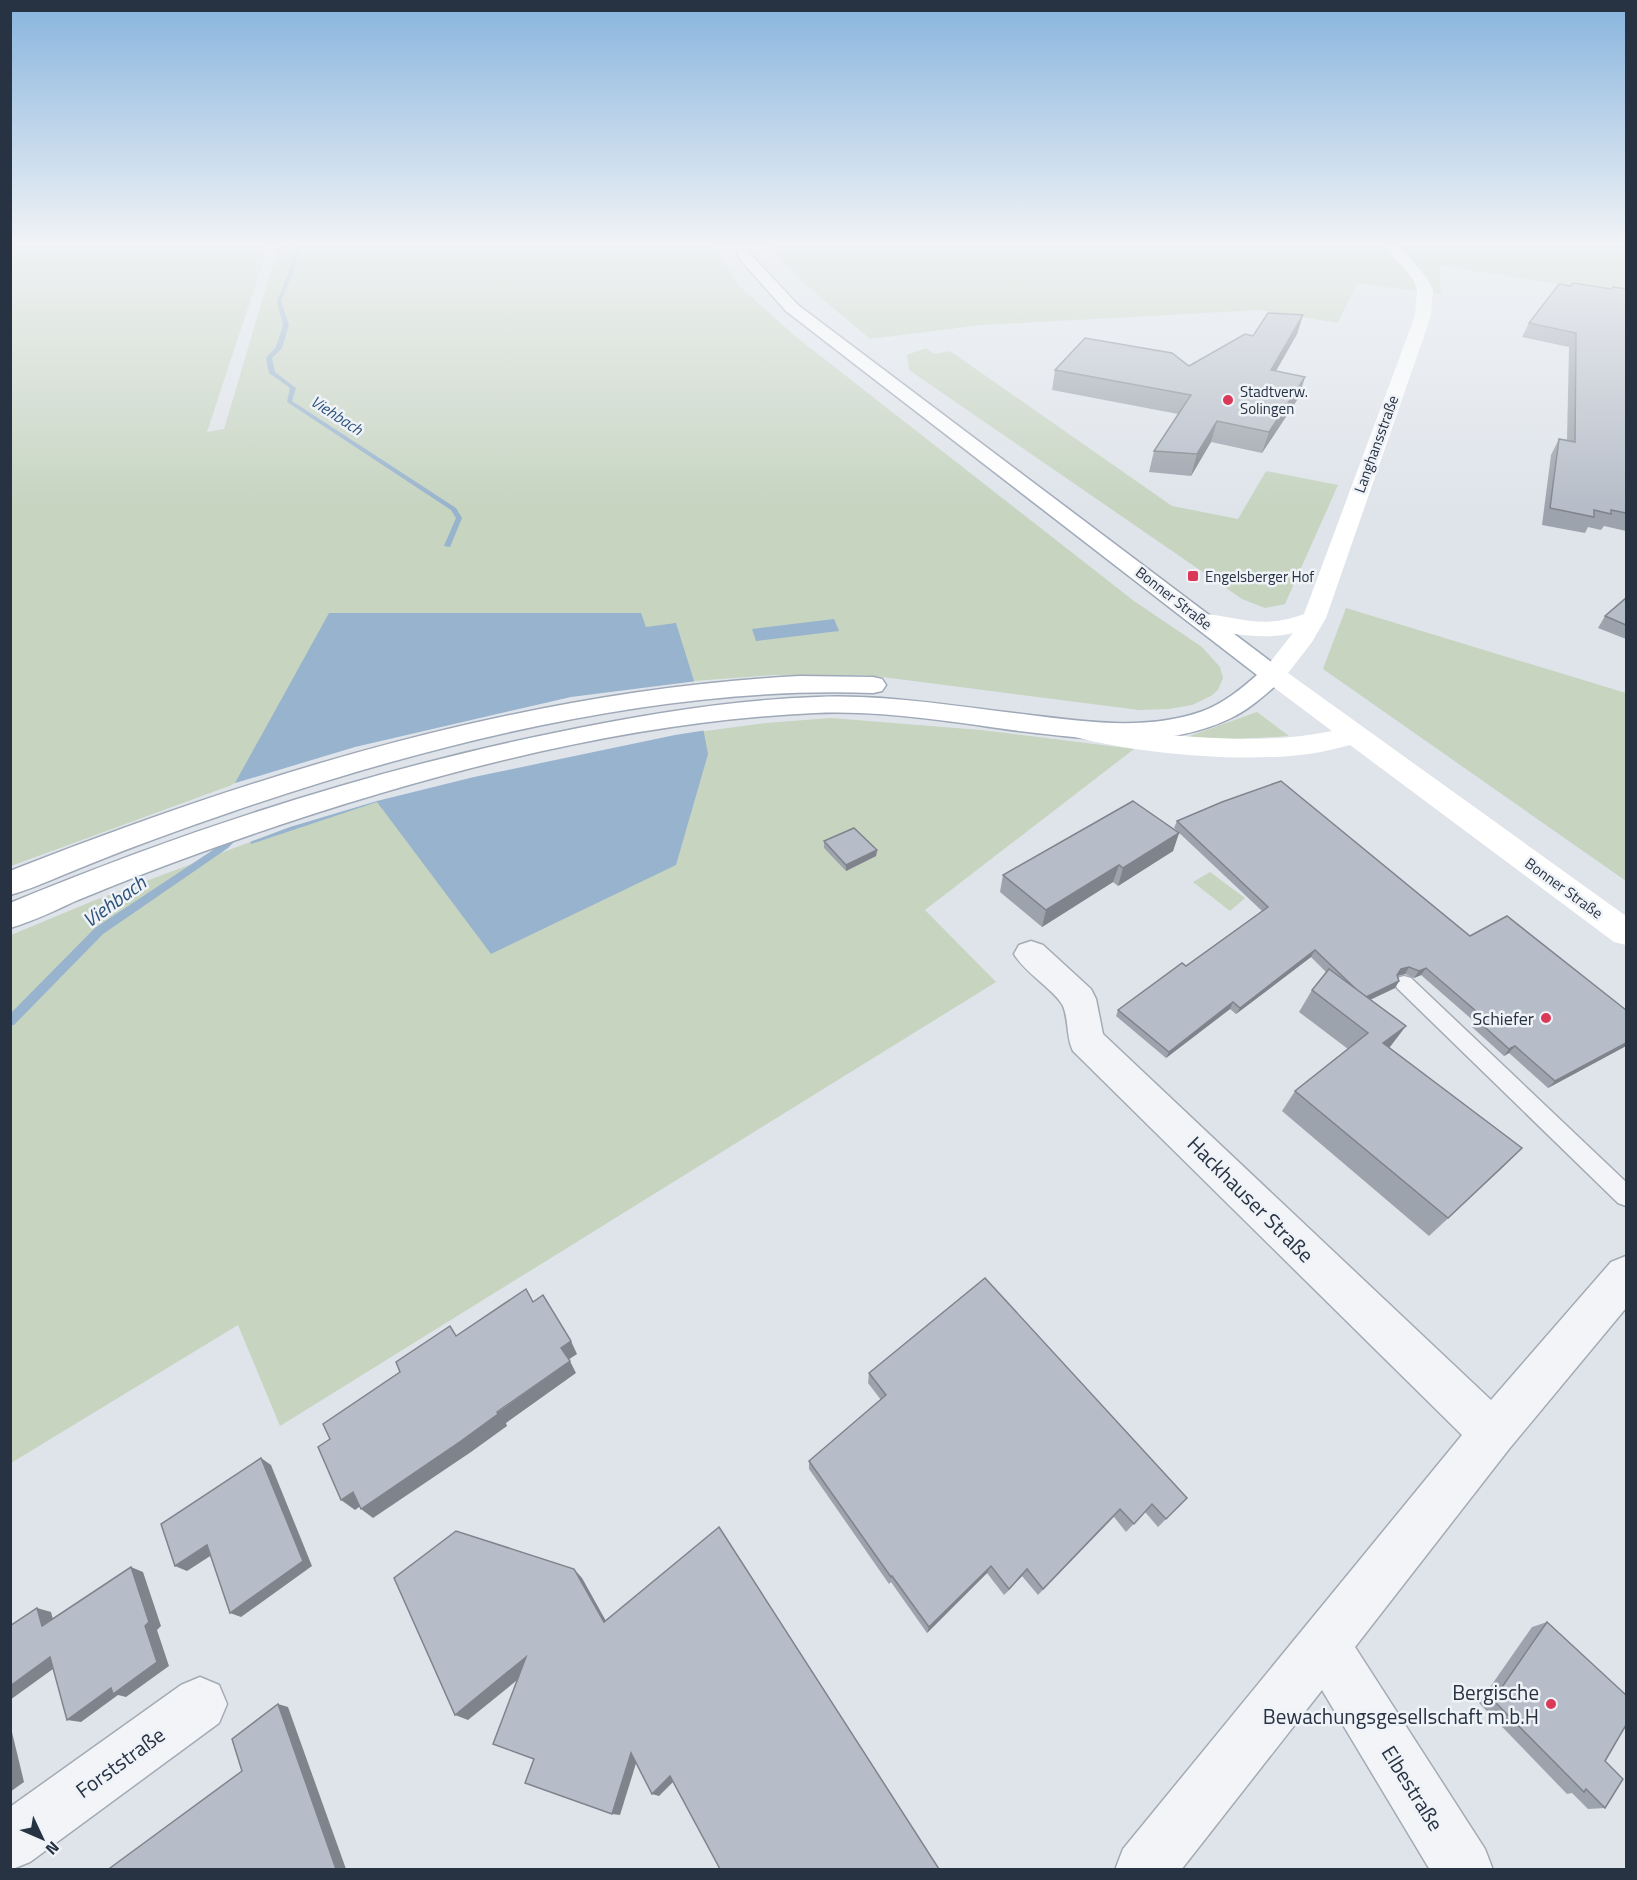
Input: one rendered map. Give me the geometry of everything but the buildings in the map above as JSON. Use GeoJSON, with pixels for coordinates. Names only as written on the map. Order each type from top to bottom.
{"type":"FeatureCollection","features":[{"type":"Feature","properties":{"kind":"main road","name":"Bonner Straße"},"geometry":{"type":"LineString","coordinates":[[823,332],[1273,675],[1626,933]]}},
{"type":"Feature","properties":{"kind":"main road","name":"Langhansstraße"},"geometry":{"type":"LineString","coordinates":[[1071,728],[1163,730],[1196,722],[1236,705],[1273,675],[1303,637],[1314,618],[1417,332]]}},
{"type":"Feature","properties":{"kind":"main road"},"geometry":{"type":"LineString","coordinates":[[1202,620],[1267,631],[1295,627],[1314,618]]}},
{"type":"Feature","properties":{"kind":"main road"},"geometry":{"type":"LineString","coordinates":[[10,916],[216,836],[398,780],[534,746],[821,682],[903,687],[1096,715],[1196,722]]}},
{"type":"Feature","properties":{"kind":"main road"},"geometry":{"type":"LineString","coordinates":[[10,884],[138,833],[241,797],[386,754],[547,717],[632,701],[762,697],[820,705],[899,709],[1071,728],[1140,741],[1226,748],[1309,745],[1355,735]]}},
{"type":"Feature","properties":{"kind":"street","name":"Hackhauser Straße"},"geometry":{"type":"LineString","coordinates":[[1031,954],[1079,999],[1086,1041],[1493,1433]]}},
{"type":"Feature","properties":{"kind":"street"},"geometry":{"type":"LineString","coordinates":[[1144,1869],[1493,1433],[1626,1276]]}},
{"type":"Feature","properties":{"kind":"street","name":"Elbestraße"},"geometry":{"type":"LineString","coordinates":[[1324,1645],[1464,1869]]}},
{"type":"Feature","properties":{"kind":"street","name":"Forststraße"},"geometry":{"type":"LineString","coordinates":[[10,1842],[200,1704]]}},
{"type":"Feature","properties":{"kind":"lane"},"geometry":{"type":"LineString","coordinates":[[1404,983],[1626,1196]]}},
{"type":"Feature","properties":{"kind":"green space"},"geometry":{"type":"Polygon","coordinates":[[[11,332],[240,332],[207,432],[224,429],[253,332],[790,332],[1134,601],[1202,647],[1220,667],[1223,678],[1218,690],[1192,705],[1169,709],[1139,710],[867,675],[775,675],[694,681],[251,778],[11,866],[11,332]]]}},
{"type":"Feature","properties":{"kind":"green space"},"geometry":{"type":"Polygon","coordinates":[[[861,332],[928,332],[870,339],[861,332]]]}},
{"type":"Feature","properties":{"kind":"green space"},"geometry":{"type":"Polygon","coordinates":[[[926,348],[934,354],[950,351],[1172,506],[1238,519],[1266,471],[1338,485],[1285,604],[1265,608],[1242,599],[909,370],[907,355],[926,348]]]}},
{"type":"Feature","properties":{"kind":"green space"},"geometry":{"type":"Polygon","coordinates":[[[1346,608],[1626,693],[1626,881],[1323,669],[1346,608]]]}},
{"type":"Feature","properties":{"kind":"green space"},"geometry":{"type":"Polygon","coordinates":[[[1257,712],[1289,736],[1191,742],[1187,737],[1257,712]]]}},
{"type":"Feature","properties":{"kind":"green space"},"geometry":{"type":"Polygon","coordinates":[[[831,718],[981,730],[1134,749],[925,910],[996,982],[280,1426],[238,1325],[11,1463],[11,935],[93,901],[290,827],[377,801],[675,735],[766,723],[831,718]]]}},
{"type":"Feature","properties":{"kind":"green space"},"geometry":{"type":"Polygon","coordinates":[[[1210,872],[1245,898],[1230,911],[1193,882],[1210,872]]]}},
{"type":"Feature","properties":{"kind":"water"},"geometry":{"type":"Polygon","coordinates":[[[329,613],[641,613],[646,627],[676,623],[694,681],[708,754],[676,865],[491,954],[377,802],[251,844],[235,783],[329,613]]]}},
{"type":"Feature","properties":{"kind":"water"},"geometry":{"type":"Polygon","coordinates":[[[834,619],[839,631],[756,641],[752,629],[834,619]]]}},
{"type":"Feature","properties":{"kind":"pier"},"geometry":{"type":"Polygon","coordinates":[[[697,681],[707,730],[474,777],[377,801],[290,827],[247,843],[232,784],[355,747],[571,697],[697,681]]]}},
{"type":"Feature","properties":{"kind":"waterway","name":"Viehbach"},"geometry":{"type":"LineString","coordinates":[[284,332],[279,348],[269,358],[272,373],[293,388],[289,401],[454,509],[459,518],[448,546]]}},
{"type":"Feature","properties":{"kind":"waterway","name":"Viehbach"},"geometry":{"type":"LineString","coordinates":[[10,1022],[99,931],[225,846],[237,834]]}},
{"type":"Feature","properties":{"kind":"place","name":"Stadtverw. Solingen"},"geometry":{"type":"Point","coordinates":[1228,400]}},
{"type":"Feature","properties":{"kind":"place","name":"Engelsberger Hof"},"geometry":{"type":"Point","coordinates":[1193,576]}},
{"type":"Feature","properties":{"kind":"place","name":"Schiefer"},"geometry":{"type":"Point","coordinates":[1546,1018]}},
{"type":"Feature","properties":{"kind":"place","name":"Bergische Bewachungsgesellschaft m.b.H"},"geometry":{"type":"Point","coordinates":[1551,1704]}}]}
